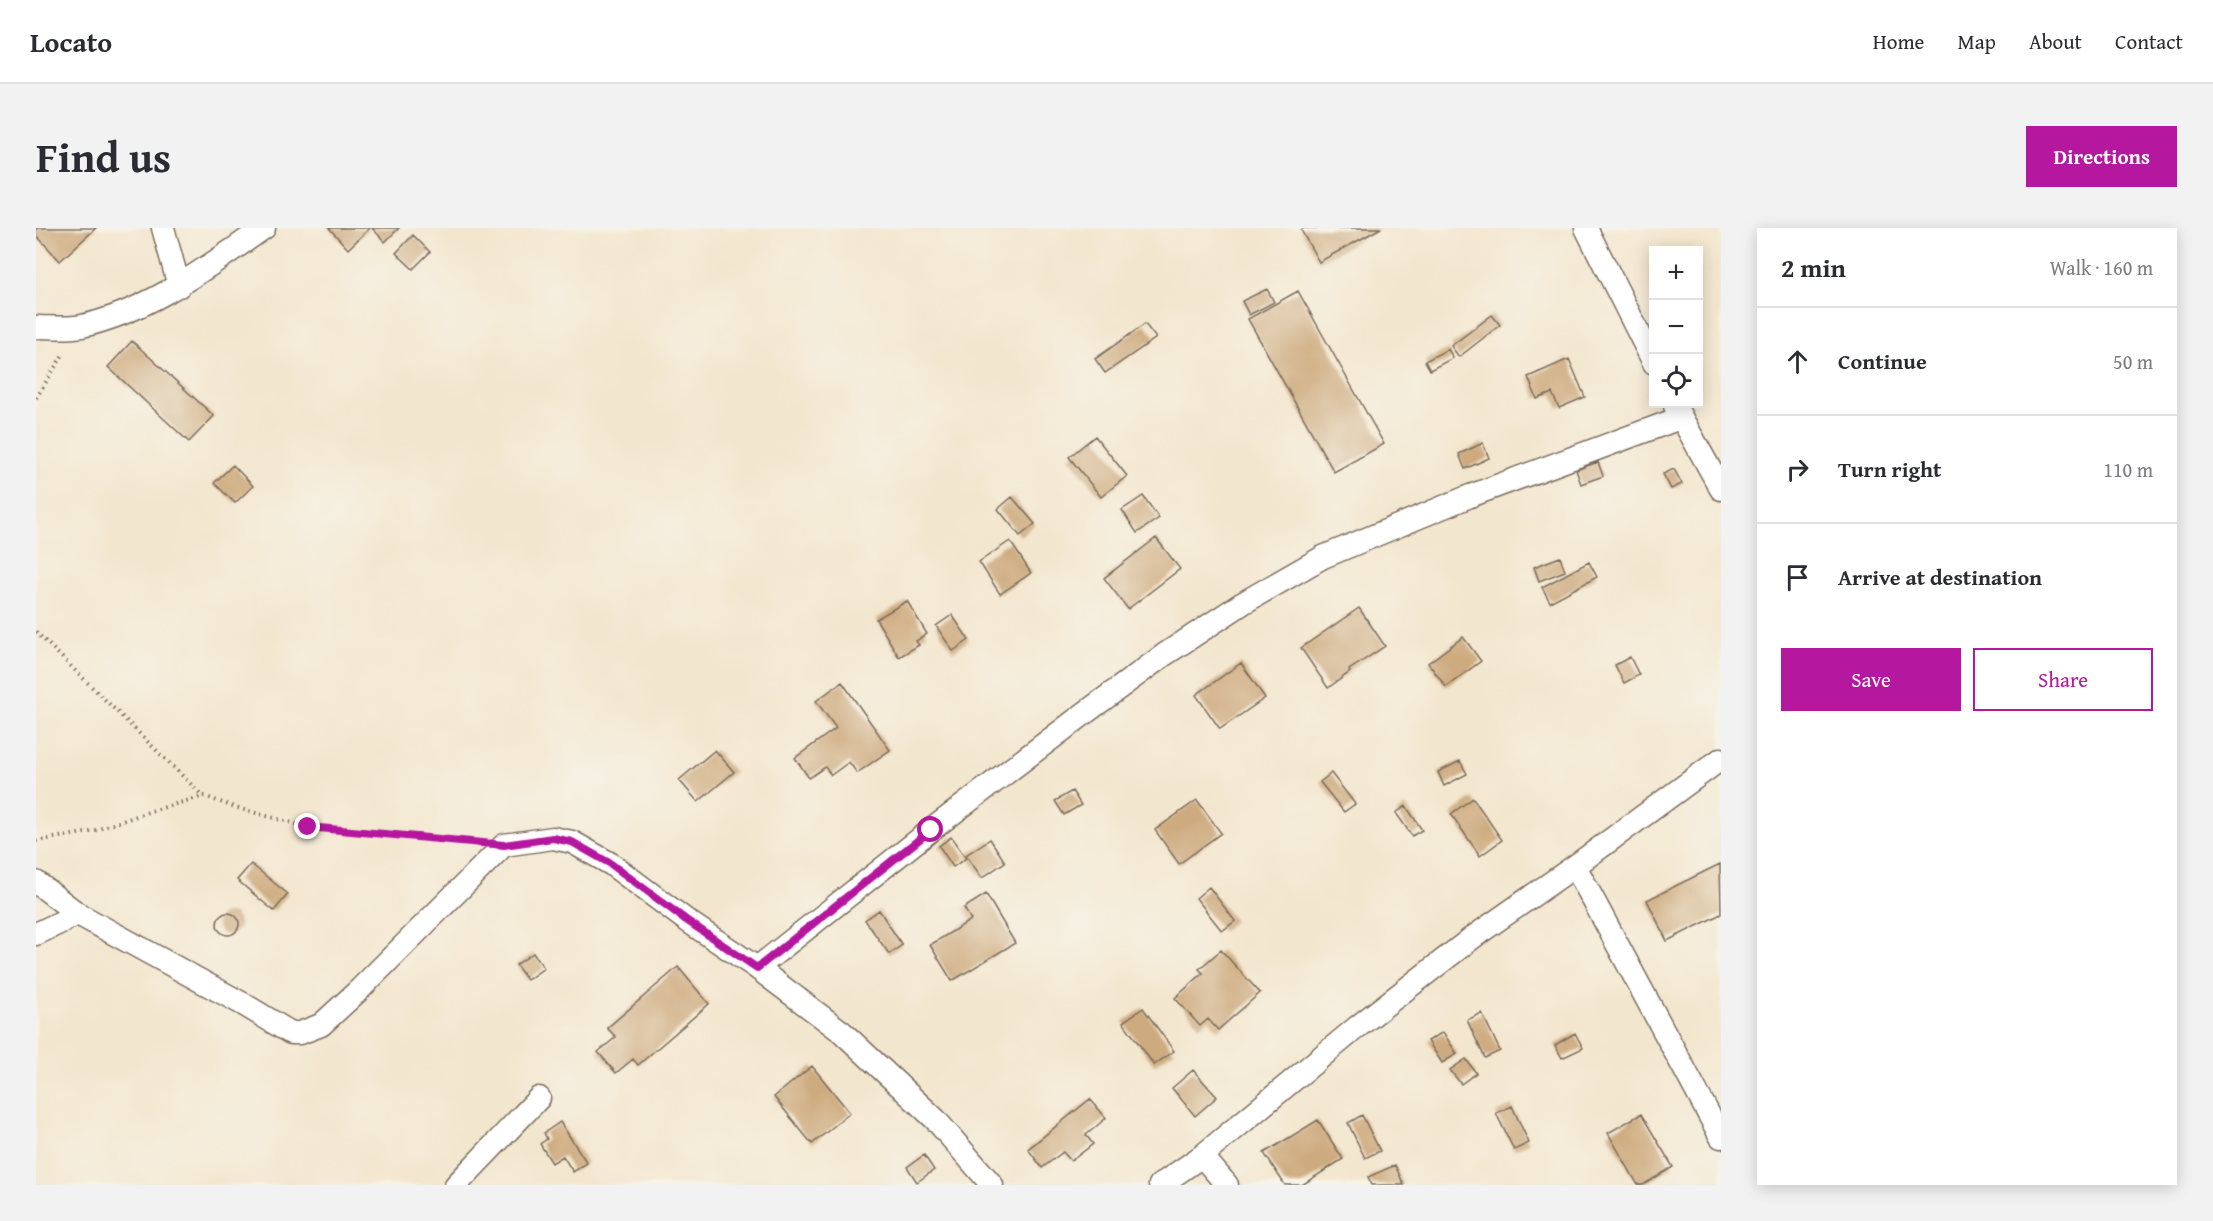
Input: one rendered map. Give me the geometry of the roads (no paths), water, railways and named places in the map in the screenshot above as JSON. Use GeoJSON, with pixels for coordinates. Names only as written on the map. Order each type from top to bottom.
{"type":"FeatureCollection","features":[{"type":"Feature","properties":{"kind":"street"},"geometry":{"type":"LineString","coordinates":[[163,228],[179,286]]}},
{"type":"Feature","properties":{"kind":"street"},"geometry":{"type":"LineString","coordinates":[[36,327],[81,327],[130,310],[179,286],[264,228]]}},
{"type":"Feature","properties":{"kind":"street"},"geometry":{"type":"LineString","coordinates":[[1587,228],[1649,355]]}},
{"type":"Feature","properties":{"kind":"street"},"geometry":{"type":"LineString","coordinates":[[757,968],[931,830],[1084,713],[1164,655],[1253,597],[1323,556],[1677,411],[1721,489]]}},
{"type":"Feature","properties":{"kind":"street"},"geometry":{"type":"LineString","coordinates":[[1160,1185],[1202,1156],[1356,1028],[1463,945],[1721,759]]}},
{"type":"Feature","properties":{"kind":"street"},"geometry":{"type":"LineString","coordinates":[[36,882],[78,914],[243,1004],[291,1034],[321,1025],[504,845],[553,838],[572,842],[611,864],[842,1032],[935,1119],[992,1185]]}},
{"type":"Feature","properties":{"kind":"street"},"geometry":{"type":"LineString","coordinates":[[1575,866],[1721,1137]]}},
{"type":"Feature","properties":{"kind":"street"},"geometry":{"type":"LineString","coordinates":[[36,934],[78,914]]}},
{"type":"Feature","properties":{"kind":"street"},"geometry":{"type":"LineString","coordinates":[[456,1185],[539,1098]]}},
{"type":"Feature","properties":{"kind":"street"},"geometry":{"type":"LineString","coordinates":[[1202,1156],[1227,1185]]}}]}
